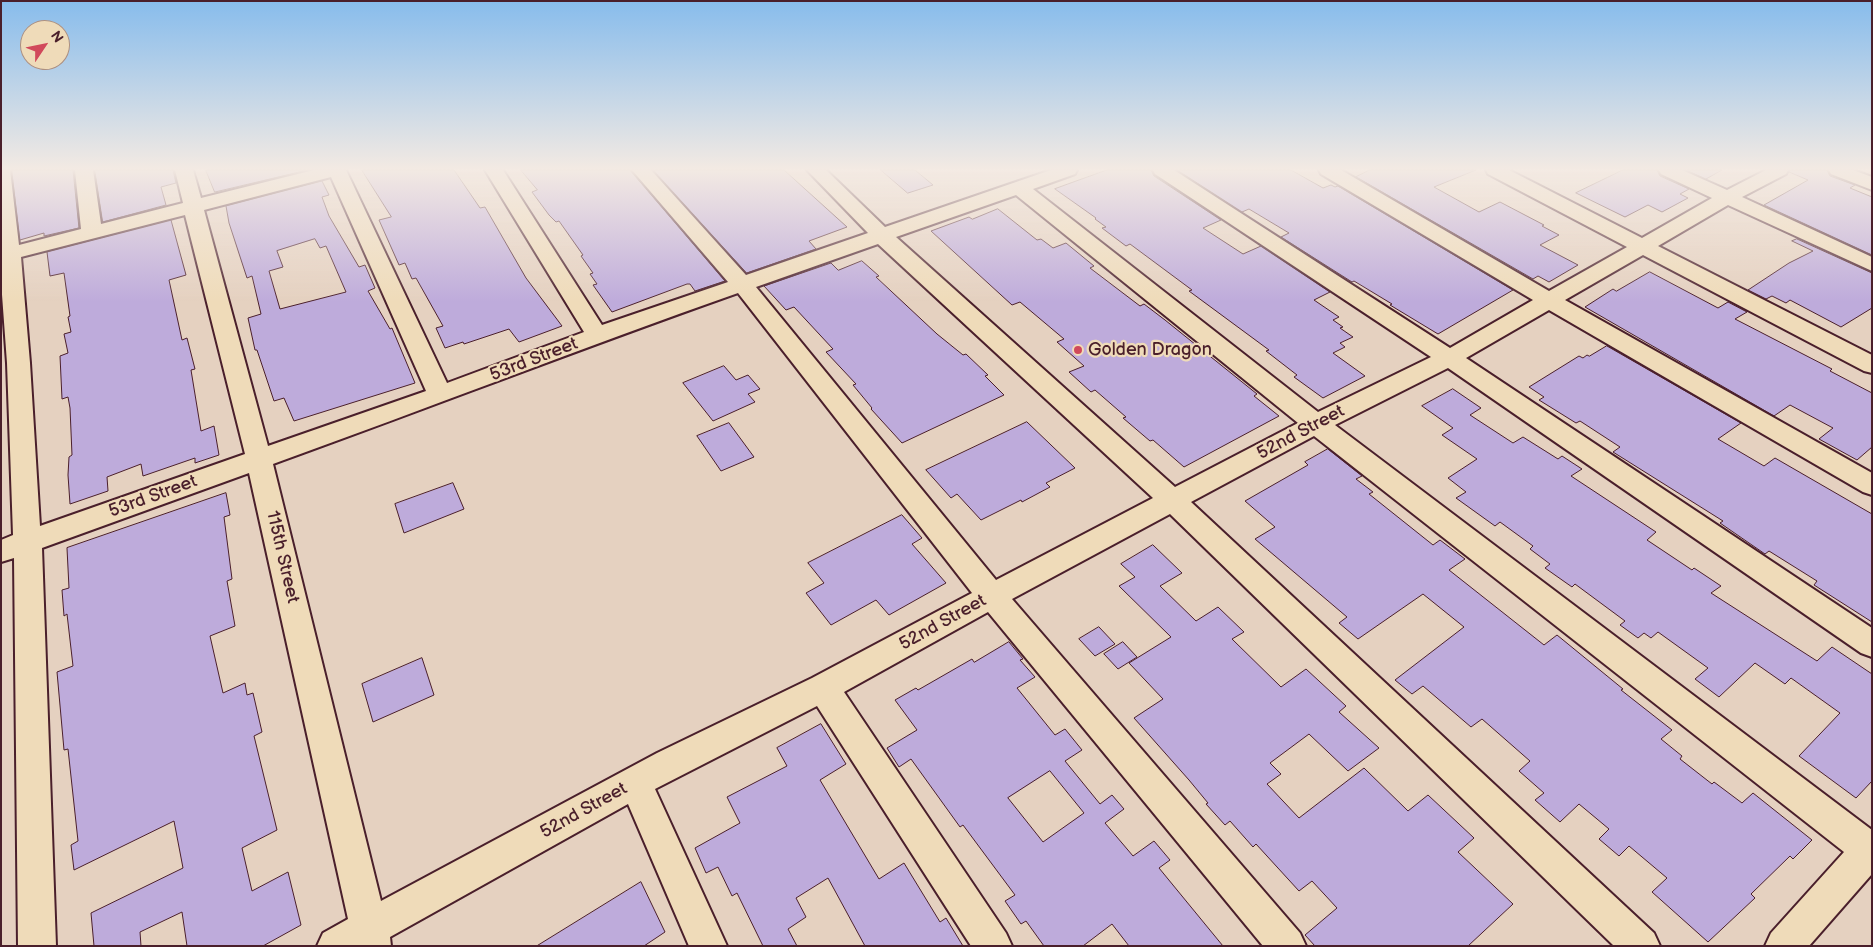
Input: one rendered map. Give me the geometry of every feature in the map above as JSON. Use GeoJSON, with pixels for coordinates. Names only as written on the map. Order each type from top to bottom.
{"type":"FeatureCollection","features":[{"type":"Feature","properties":{"kind":"street"},"geometry":{"type":"LineString","coordinates":[[4,214],[28,541],[37,946]]}},
{"type":"Feature","properties":{"kind":"street"},"geometry":{"type":"LineString","coordinates":[[90,214],[92,232]]}},
{"type":"Feature","properties":{"kind":"street"},"geometry":{"type":"LineString","coordinates":[[6,255],[162,214]]}},
{"type":"Feature","properties":{"kind":"street","name":"115th Street"},"geometry":{"type":"LineString","coordinates":[[196,214],[259,460],[371,937]]}},
{"type":"Feature","properties":{"kind":"street"},"geometry":{"type":"LineString","coordinates":[[356,214],[440,395]]}},
{"type":"Feature","properties":{"kind":"street"},"geometry":{"type":"LineString","coordinates":[[521,214],[597,336]]}},
{"type":"Feature","properties":{"kind":"street"},"geometry":{"type":"LineString","coordinates":[[681,214],[742,284],[992,596],[1288,946]]}},
{"type":"Feature","properties":{"kind":"street"},"geometry":{"type":"LineString","coordinates":[[860,214],[1173,501],[1641,946]]}},
{"type":"Feature","properties":{"kind":"street","name":"53rd Street"},"geometry":{"type":"LineString","coordinates":[[1,551],[440,395],[742,284],[943,214]]}},
{"type":"Feature","properties":{"kind":"street"},"geometry":{"type":"LineString","coordinates":[[1052,214],[1316,424],[1871,849],[1784,946]]}},
{"type":"Feature","properties":{"kind":"street"},"geometry":{"type":"LineString","coordinates":[[1230,214],[1450,358],[1872,644]]}},
{"type":"Feature","properties":{"kind":"street"},"geometry":{"type":"LineString","coordinates":[[1403,214],[1550,301],[1872,485]]}},
{"type":"Feature","properties":{"kind":"street"},"geometry":{"type":"LineString","coordinates":[[1581,214],[1872,365]]}},
{"type":"Feature","properties":{"kind":"street","name":"52nd Street"},"geometry":{"type":"LineString","coordinates":[[336,946],[371,937],[669,764],[823,688],[1316,424],[1450,358],[1698,214]]}},
{"type":"Feature","properties":{"kind":"street"},"geometry":{"type":"LineString","coordinates":[[1764,214],[1872,265]]}},
{"type":"Feature","properties":{"kind":"street"},"geometry":{"type":"LineString","coordinates":[[823,688],[993,946]]}},
{"type":"Feature","properties":{"kind":"street"},"geometry":{"type":"LineString","coordinates":[[635,784],[708,946]]}},
{"type":"Feature","properties":{"kind":"building"},"geometry":{"type":"Polygon","coordinates":[[[17,214],[78,214],[79,228],[44,236],[44,233],[20,240],[17,214]]]}},
{"type":"Feature","properties":{"kind":"building"},"geometry":{"type":"Polygon","coordinates":[[[102,214],[132,214],[103,222],[102,214]]]}},
{"type":"Feature","properties":{"kind":"building"},"geometry":{"type":"Polygon","coordinates":[[[227,214],[328,214],[359,267],[365,265],[375,288],[368,291],[390,329],[392,328],[415,383],[294,421],[284,398],[274,401],[257,350],[255,350],[248,318],[261,314],[252,276],[247,278],[227,214]],[[315,239],[277,251],[283,267],[269,271],[280,309],[346,292],[326,246],[320,248],[315,239]]]}},
{"type":"Feature","properties":{"kind":"building"},"geometry":{"type":"Polygon","coordinates":[[[389,214],[489,214],[526,278],[562,326],[519,342],[509,329],[464,344],[463,342],[445,348],[436,328],[443,326],[416,278],[412,279],[405,263],[399,265],[379,220],[391,217],[389,214]]]}},
{"type":"Feature","properties":{"kind":"building"},"geometry":{"type":"Polygon","coordinates":[[[668,214],[725,281],[695,291],[690,284],[687,284],[612,312],[593,285],[597,284],[590,274],[593,273],[581,256],[583,255],[559,221],[556,222],[549,215],[668,214]]]}},
{"type":"Feature","properties":{"kind":"building"},"geometry":{"type":"Polygon","coordinates":[[[693,214],[833,214],[847,227],[809,241],[816,249],[747,273],[693,214]]]}},
{"type":"Feature","properties":{"kind":"building"},"geometry":{"type":"Polygon","coordinates":[[[984,214],[1005,214],[1037,240],[1041,239],[1053,248],[1066,243],[1094,266],[1090,268],[1140,306],[1144,304],[1165,320],[1257,394],[1254,396],[1279,416],[1184,467],[1153,440],[1150,441],[1123,418],[1126,417],[1095,390],[1091,392],[1069,372],[1084,366],[1057,342],[1064,339],[1020,302],[1012,305],[931,231],[969,217],[972,219],[984,214]]]}},
{"type":"Feature","properties":{"kind":"building"},"geometry":{"type":"Polygon","coordinates":[[[1091,214],[1212,214],[1221,220],[1203,228],[1243,254],[1261,246],[1330,292],[1314,300],[1339,317],[1333,320],[1343,327],[1340,328],[1353,337],[1340,343],[1345,347],[1333,353],[1365,376],[1323,398],[1294,377],[1297,375],[1266,351],[1269,350],[1189,291],[1192,290],[1130,244],[1126,246],[1102,228],[1106,227],[1091,214]]]}},
{"type":"Feature","properties":{"kind":"building"},"geometry":{"type":"Polygon","coordinates":[[[1258,214],[1385,214],[1513,290],[1438,334],[1281,237],[1289,233],[1258,214]]]}},
{"type":"Feature","properties":{"kind":"building"},"geometry":{"type":"Polygon","coordinates":[[[1421,214],[1523,214],[1544,225],[1542,226],[1559,235],[1540,245],[1578,265],[1549,282],[1538,276],[1533,279],[1421,214]]]}},
{"type":"Feature","properties":{"kind":"building"},"geometry":{"type":"Polygon","coordinates":[[[1784,214],[1872,214],[1872,255],[1784,214]]]}},
{"type":"Feature","properties":{"kind":"building"},"geometry":{"type":"Polygon","coordinates":[[[171,220],[186,275],[169,280],[182,340],[187,338],[195,369],[191,370],[201,431],[214,426],[219,455],[195,463],[195,458],[143,476],[141,464],[107,477],[108,491],[70,504],[68,475],[69,457],[72,455],[70,408],[68,397],[62,399],[60,356],[68,353],[64,334],[71,332],[68,317],[70,316],[64,273],[50,276],[47,252],[171,220]]]}},
{"type":"Feature","properties":{"kind":"building"},"geometry":{"type":"Polygon","coordinates":[[[1797,239],[1872,273],[1872,308],[1841,327],[1790,300],[1786,303],[1772,296],[1766,299],[1748,290],[1789,263],[1813,251],[1792,241],[1797,239]]]}},
{"type":"Feature","properties":{"kind":"building"},"geometry":{"type":"Polygon","coordinates":[[[862,261],[879,276],[876,277],[937,334],[963,355],[966,354],[988,375],[985,376],[1004,395],[902,443],[871,409],[853,385],[856,384],[826,352],[833,349],[794,307],[786,310],[764,286],[831,263],[838,270],[862,261]]]}},
{"type":"Feature","properties":{"kind":"building"},"geometry":{"type":"Polygon","coordinates":[[[1650,272],[1718,308],[1728,302],[1747,312],[1735,319],[1832,369],[1830,371],[1872,393],[1872,447],[1857,460],[1819,439],[1833,428],[1790,405],[1774,416],[1585,307],[1613,289],[1616,291],[1650,272]]]}},
{"type":"Feature","properties":{"kind":"building"},"geometry":{"type":"Polygon","coordinates":[[[1607,346],[1741,423],[1718,439],[1764,466],[1775,458],[1872,514],[1872,622],[1814,585],[1817,581],[1769,551],[1765,554],[1720,523],[1723,521],[1613,452],[1620,447],[1580,421],[1576,423],[1539,400],[1544,397],[1529,387],[1579,356],[1583,358],[1587,355],[1589,356],[1607,346]]]}},
{"type":"Feature","properties":{"kind":"building"},"geometry":{"type":"Polygon","coordinates":[[[724,366],[736,380],[748,375],[760,389],[748,394],[755,402],[713,421],[683,383],[724,366]]]}},
{"type":"Feature","properties":{"kind":"building"},"geometry":{"type":"Polygon","coordinates":[[[1453,389],[1481,408],[1470,415],[1513,443],[1523,437],[1558,459],[1562,456],[1582,469],[1571,476],[1656,532],[1647,540],[1692,570],[1694,568],[1721,586],[1711,593],[1817,661],[1832,647],[1872,674],[1872,781],[1856,798],[1799,756],[1840,713],[1791,678],[1785,684],[1755,663],[1719,697],[1695,679],[1708,668],[1658,632],[1651,638],[1644,633],[1638,638],[1620,625],[1625,621],[1575,584],[1572,587],[1545,568],[1550,564],[1530,549],[1533,546],[1500,522],[1495,526],[1456,498],[1466,492],[1448,478],[1477,459],[1442,435],[1453,428],[1422,406],[1453,389]]]}},
{"type":"Feature","properties":{"kind":"building"},"geometry":{"type":"Polygon","coordinates":[[[1027,422],[1075,468],[1046,483],[1050,487],[1022,502],[1021,500],[981,520],[957,494],[951,498],[926,470],[1027,422]]]}},
{"type":"Feature","properties":{"kind":"building"},"geometry":{"type":"Polygon","coordinates":[[[729,423],[754,457],[721,471],[697,436],[729,423]]]}},
{"type":"Feature","properties":{"kind":"building"},"geometry":{"type":"Polygon","coordinates":[[[1328,449],[1362,476],[1356,479],[1373,492],[1369,494],[1433,545],[1440,540],[1465,559],[1449,570],[1544,645],[1557,635],[1623,689],[1621,690],[1672,730],[1661,739],[1682,756],[1680,759],[1712,784],[1714,782],[1742,803],[1753,793],[1812,840],[1793,859],[1790,856],[1751,894],[1755,898],[1708,942],[1652,892],[1667,878],[1629,846],[1619,856],[1599,839],[1609,829],[1579,804],[1560,822],[1535,800],[1544,793],[1519,771],[1530,761],[1482,719],[1471,727],[1423,686],[1412,694],[1395,680],[1464,627],[1423,594],[1358,639],[1339,623],[1347,617],[1255,539],[1275,527],[1245,501],[1308,465],[1305,462],[1328,449]]]}},
{"type":"Feature","properties":{"kind":"building"},"geometry":{"type":"Polygon","coordinates":[[[453,483],[464,509],[404,533],[395,504],[453,483]]]}},
{"type":"Feature","properties":{"kind":"building"},"geometry":{"type":"Polygon","coordinates":[[[226,493],[230,515],[224,517],[232,579],[227,581],[235,626],[210,636],[223,693],[245,683],[247,695],[253,693],[262,732],[254,736],[277,830],[242,848],[252,891],[288,872],[301,925],[263,946],[187,946],[182,912],[140,932],[141,946],[94,946],[91,913],[183,868],[174,821],[74,870],[71,845],[78,841],[68,749],[64,750],[57,672],[73,666],[67,614],[64,616],[62,590],[69,588],[67,548],[226,493]]]}},
{"type":"Feature","properties":{"kind":"building"},"geometry":{"type":"Polygon","coordinates":[[[902,515],[922,538],[912,544],[946,583],[889,615],[876,600],[831,625],[806,593],[824,583],[808,563],[902,515]]]}},
{"type":"Feature","properties":{"kind":"building"},"geometry":{"type":"Polygon","coordinates":[[[1153,545],[1182,573],[1160,586],[1196,621],[1218,607],[1244,632],[1232,639],[1281,687],[1306,669],[1346,706],[1339,712],[1379,748],[1348,771],[1309,734],[1270,763],[1281,774],[1267,784],[1299,818],[1364,768],[1408,811],[1428,795],[1474,838],[1458,852],[1513,904],[1468,946],[1315,946],[1305,935],[1337,908],[1312,881],[1299,891],[1256,844],[1253,847],[1230,821],[1225,825],[1206,804],[1208,803],[1189,780],[1134,718],[1163,699],[1129,663],[1171,637],[1119,586],[1135,577],[1121,564],[1153,545]]]}},
{"type":"Feature","properties":{"kind":"building"},"geometry":{"type":"Polygon","coordinates":[[[1099,627],[1115,644],[1095,656],[1079,639],[1099,627]]]}},
{"type":"Feature","properties":{"kind":"building"},"geometry":{"type":"Polygon","coordinates":[[[1009,642],[1023,659],[1020,660],[1035,677],[1017,688],[1055,735],[1065,729],[1082,750],[1065,761],[1100,804],[1112,795],[1124,809],[1105,823],[1133,856],[1154,841],[1170,860],[1159,868],[1223,946],[1129,946],[1112,924],[1083,946],[1044,946],[1026,921],[1021,924],[1005,901],[1015,895],[963,825],[960,827],[911,759],[899,767],[887,748],[917,730],[895,700],[916,688],[918,690],[972,659],[974,662],[1009,642]],[[1050,771],[1008,798],[1043,842],[1084,813],[1050,771]]]}},
{"type":"Feature","properties":{"kind":"building"},"geometry":{"type":"Polygon","coordinates":[[[1123,642],[1137,657],[1118,669],[1104,654],[1123,642]]]}},
{"type":"Feature","properties":{"kind":"building"},"geometry":{"type":"Polygon","coordinates":[[[422,658],[434,695],[373,722],[362,684],[422,658]]]}},
{"type":"Feature","properties":{"kind":"building"},"geometry":{"type":"Polygon","coordinates":[[[821,724],[846,764],[820,780],[879,879],[904,863],[940,922],[946,918],[963,946],[865,946],[828,878],[796,898],[806,917],[788,929],[797,946],[763,946],[737,893],[732,896],[718,867],[706,873],[695,848],[740,823],[727,797],[787,766],[777,748],[821,724]]]}},
{"type":"Feature","properties":{"kind":"building"},"geometry":{"type":"Polygon","coordinates":[[[641,882],[665,932],[644,946],[537,946],[641,882]]]}},
{"type":"Feature","properties":{"kind":"place","name":"Golden Dragon"},"geometry":{"type":"Point","coordinates":[1078,350]}}]}
